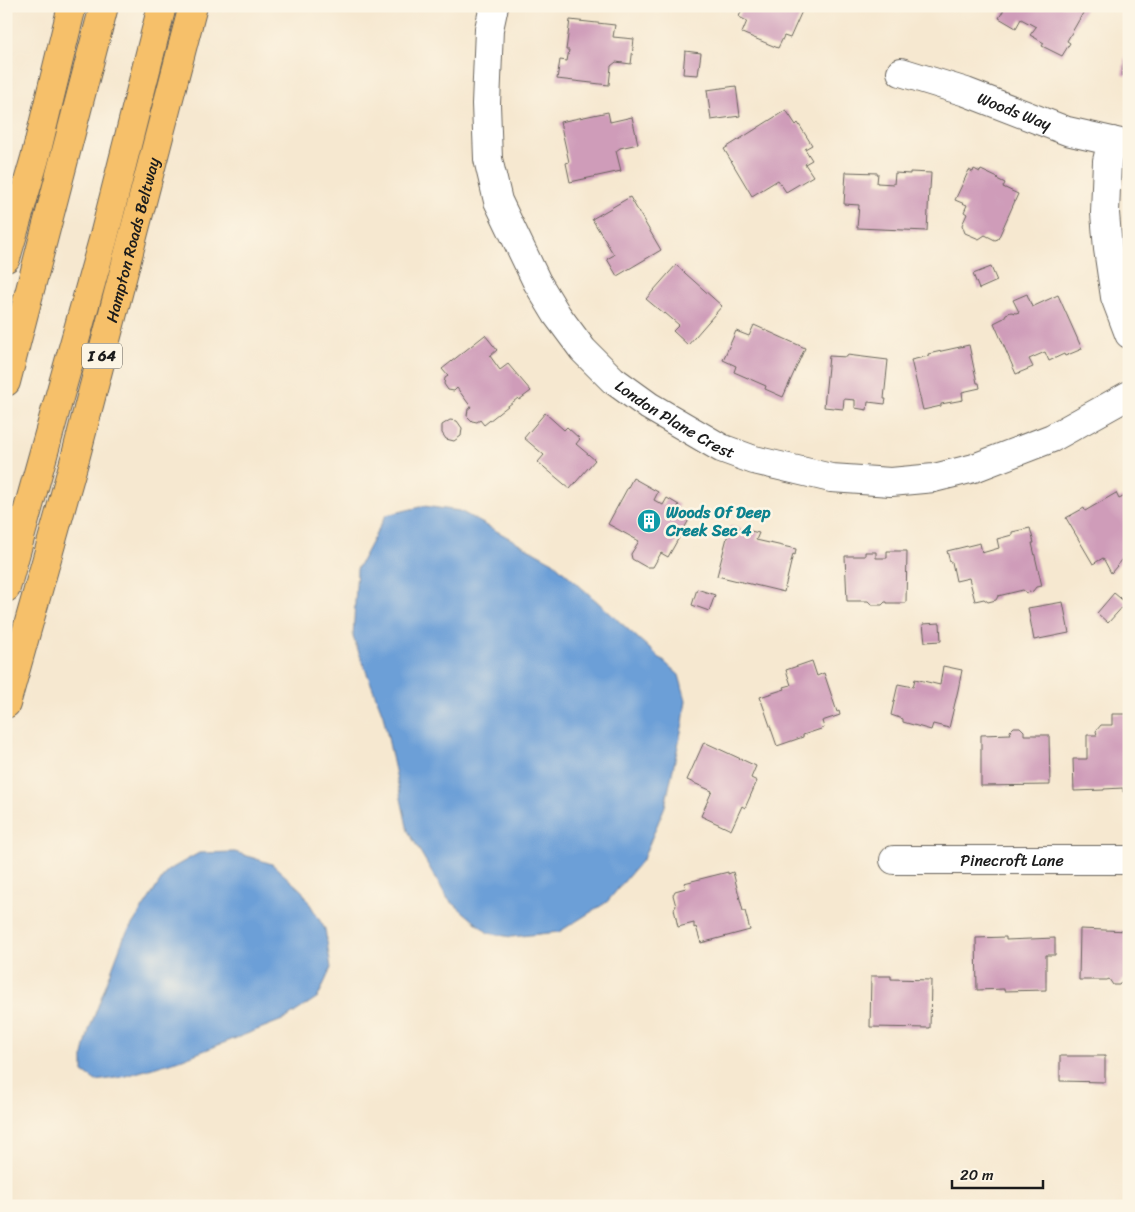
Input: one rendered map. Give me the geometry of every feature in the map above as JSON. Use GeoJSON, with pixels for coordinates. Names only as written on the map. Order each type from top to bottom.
{"type":"FeatureCollection","features":[{"type":"Feature","properties":{"kind":"highway"},"geometry":{"type":"LineString","coordinates":[[6,258],[35,158],[72,6]]}},
{"type":"Feature","properties":{"kind":"highway"},"geometry":{"type":"LineString","coordinates":[[6,382],[104,6]]}},
{"type":"Feature","properties":{"kind":"highway"},"geometry":{"type":"LineString","coordinates":[[6,588],[103,240],[162,6]]}},
{"type":"Feature","properties":{"kind":"highway","name":"Hampton Roads Beltway"},"geometry":{"type":"LineString","coordinates":[[6,704],[76,455],[193,6]]}},
{"type":"Feature","properties":{"kind":"street","name":"London Plane Crest"},"geometry":{"type":"LineString","coordinates":[[494,6],[489,29],[486,104],[488,159],[498,200],[537,282],[557,315],[583,350],[613,380],[649,406],[721,448],[754,460],[831,478],[891,482],[934,478],[974,468],[1052,438],[1129,395]]}},
{"type":"Feature","properties":{"kind":"street","name":"Woods Way"},"geometry":{"type":"LineString","coordinates":[[901,72],[966,92],[1068,131],[1120,143]]}},
{"type":"Feature","properties":{"kind":"street"},"geometry":{"type":"LineString","coordinates":[[1120,143],[1107,161],[1106,213],[1108,249],[1116,297],[1129,334]]}},
{"type":"Feature","properties":{"kind":"street","name":"Pinecroft Lane"},"geometry":{"type":"LineString","coordinates":[[894,860],[1129,860]]}},
{"type":"Feature","properties":{"kind":"water"},"geometry":{"type":"Polygon","coordinates":[[[424,506],[460,511],[553,562],[679,675],[686,700],[683,723],[665,806],[643,859],[607,902],[559,932],[511,937],[488,933],[448,899],[408,831],[383,715],[353,637],[357,569],[386,515],[424,506]]]}},
{"type":"Feature","properties":{"kind":"water"},"geometry":{"type":"Polygon","coordinates":[[[235,852],[272,864],[302,891],[325,929],[331,968],[318,997],[285,1019],[180,1060],[122,1077],[96,1081],[83,1072],[83,1055],[89,1030],[124,937],[167,871],[199,853],[235,852]]]}},
{"type":"Feature","properties":{"kind":"building"},"geometry":{"type":"Polygon","coordinates":[[[743,6],[801,6],[799,9],[802,11],[790,38],[784,36],[778,48],[742,33],[747,21],[739,17],[743,6]]]}},
{"type":"Feature","properties":{"kind":"building"},"geometry":{"type":"Polygon","coordinates":[[[1006,6],[1087,6],[1067,41],[1070,43],[1062,56],[1042,46],[1044,43],[1030,35],[1036,27],[1021,19],[1016,28],[999,18],[1006,6]]]}},
{"type":"Feature","properties":{"kind":"building"},"geometry":{"type":"Polygon","coordinates":[[[570,20],[615,25],[613,37],[634,39],[631,64],[616,62],[611,66],[609,85],[557,79],[560,60],[567,61],[569,50],[566,50],[570,20]]]}},
{"type":"Feature","properties":{"kind":"building"},"geometry":{"type":"Polygon","coordinates":[[[1129,38],[1129,76],[1122,75],[1129,38]]]}},
{"type":"Feature","properties":{"kind":"building"},"geometry":{"type":"Polygon","coordinates":[[[685,51],[701,53],[698,75],[683,74],[685,51]]]}},
{"type":"Feature","properties":{"kind":"building"},"geometry":{"type":"Polygon","coordinates":[[[736,86],[740,116],[711,120],[707,90],[736,86]]]}},
{"type":"Feature","properties":{"kind":"building"},"geometry":{"type":"Polygon","coordinates":[[[786,110],[796,125],[798,123],[812,145],[805,149],[812,160],[805,164],[813,176],[786,192],[778,180],[752,196],[724,149],[786,110]]]}},
{"type":"Feature","properties":{"kind":"building"},"geometry":{"type":"Polygon","coordinates":[[[608,112],[610,122],[632,117],[638,144],[620,148],[616,151],[621,171],[570,182],[566,163],[569,162],[560,122],[608,112]]]}},
{"type":"Feature","properties":{"kind":"building"},"geometry":{"type":"Polygon","coordinates":[[[974,169],[980,172],[981,170],[998,178],[1005,183],[1003,187],[1018,194],[998,239],[995,240],[985,235],[979,239],[965,233],[962,225],[967,214],[964,212],[967,205],[955,200],[969,170],[973,172],[974,169]]]}},
{"type":"Feature","properties":{"kind":"building"},"geometry":{"type":"Polygon","coordinates":[[[846,172],[878,173],[877,183],[894,184],[895,173],[931,173],[927,231],[857,228],[859,205],[844,204],[846,172]]]}},
{"type":"Feature","properties":{"kind":"building"},"geometry":{"type":"Polygon","coordinates":[[[630,197],[661,250],[617,276],[607,259],[614,255],[592,219],[630,197]]]}},
{"type":"Feature","properties":{"kind":"building"},"geometry":{"type":"Polygon","coordinates":[[[676,265],[722,306],[688,345],[673,331],[679,325],[646,299],[676,265]]]}},
{"type":"Feature","properties":{"kind":"building"},"geometry":{"type":"Polygon","coordinates":[[[991,267],[997,281],[979,289],[973,274],[991,267]]]}},
{"type":"Feature","properties":{"kind":"building"},"geometry":{"type":"Polygon","coordinates":[[[1027,294],[1032,307],[1058,295],[1082,349],[1049,361],[1045,352],[1029,359],[1033,367],[1016,374],[994,323],[1004,318],[1006,314],[1019,312],[1013,300],[1027,294]]]}},
{"type":"Feature","properties":{"kind":"building"},"geometry":{"type":"Polygon","coordinates":[[[754,325],[805,348],[783,397],[765,389],[766,386],[734,372],[736,366],[723,360],[736,331],[749,336],[754,325]]]}},
{"type":"Feature","properties":{"kind":"building"},"geometry":{"type":"Polygon","coordinates":[[[485,335],[497,350],[490,356],[500,370],[508,364],[531,391],[519,400],[518,398],[484,425],[480,420],[477,422],[472,421],[467,416],[468,409],[471,407],[457,388],[454,391],[448,390],[444,384],[445,378],[448,376],[442,369],[485,335]]]}},
{"type":"Feature","properties":{"kind":"building"},"geometry":{"type":"Polygon","coordinates":[[[969,345],[977,383],[979,383],[980,388],[962,392],[963,400],[923,410],[911,360],[929,356],[928,354],[969,345]]]}},
{"type":"Feature","properties":{"kind":"building"},"geometry":{"type":"Polygon","coordinates":[[[847,355],[888,360],[885,404],[868,402],[867,410],[855,408],[855,400],[844,399],[843,409],[824,407],[829,356],[847,357],[847,355]]]}},
{"type":"Feature","properties":{"kind":"building"},"geometry":{"type":"Polygon","coordinates":[[[545,413],[564,430],[567,427],[580,439],[576,444],[595,460],[570,489],[538,462],[544,455],[524,438],[545,413]]]}},
{"type":"Feature","properties":{"kind":"building"},"geometry":{"type":"Polygon","coordinates":[[[450,420],[457,421],[462,428],[461,436],[454,441],[446,439],[442,433],[442,425],[450,420]]]}},
{"type":"Feature","properties":{"kind":"building","name":"Woods Of Deep Creek Sec 4"},"geometry":{"type":"Polygon","coordinates":[[[633,478],[658,492],[654,500],[663,505],[667,498],[679,505],[676,510],[690,518],[668,557],[661,553],[653,567],[646,567],[632,559],[631,554],[639,541],[608,524],[633,478]]]}},
{"type":"Feature","properties":{"kind":"building"},"geometry":{"type":"Polygon","coordinates":[[[1116,493],[1119,499],[1129,494],[1129,544],[1125,546],[1129,552],[1111,573],[1103,558],[1093,564],[1066,518],[1084,508],[1085,511],[1116,493]]]}},
{"type":"Feature","properties":{"kind":"building"},"geometry":{"type":"Polygon","coordinates":[[[730,526],[759,533],[756,540],[796,549],[795,555],[793,554],[784,592],[717,576],[730,526]]]}},
{"type":"Feature","properties":{"kind":"building"},"geometry":{"type":"Polygon","coordinates":[[[1030,528],[1042,586],[1036,587],[1033,591],[1027,593],[1023,590],[998,596],[996,600],[988,602],[984,599],[975,601],[969,578],[956,581],[952,562],[950,562],[947,551],[980,543],[982,553],[999,548],[997,539],[1012,535],[1012,532],[1030,528]]]}},
{"type":"Feature","properties":{"kind":"building"},"geometry":{"type":"Polygon","coordinates":[[[887,551],[907,551],[906,603],[885,602],[882,605],[872,605],[868,601],[847,601],[845,556],[865,556],[865,552],[876,552],[876,558],[887,558],[887,551]]]}},
{"type":"Feature","properties":{"kind":"building"},"geometry":{"type":"Polygon","coordinates":[[[697,589],[715,595],[709,611],[692,605],[697,589]]]}},
{"type":"Feature","properties":{"kind":"building"},"geometry":{"type":"Polygon","coordinates":[[[1114,593],[1126,603],[1108,623],[1097,613],[1114,593]]]}},
{"type":"Feature","properties":{"kind":"building"},"geometry":{"type":"Polygon","coordinates":[[[1063,602],[1069,633],[1034,640],[1028,608],[1063,602]]]}},
{"type":"Feature","properties":{"kind":"building"},"geometry":{"type":"Polygon","coordinates":[[[940,623],[941,641],[925,642],[923,624],[940,623]]]}},
{"type":"Feature","properties":{"kind":"building"},"geometry":{"type":"Polygon","coordinates":[[[812,661],[817,676],[824,673],[837,712],[839,711],[840,715],[822,721],[824,728],[777,746],[760,697],[785,689],[784,687],[791,685],[786,670],[812,661]]]}},
{"type":"Feature","properties":{"kind":"building"},"geometry":{"type":"Polygon","coordinates":[[[943,666],[962,670],[949,728],[933,724],[931,730],[903,722],[903,719],[891,715],[898,684],[913,687],[915,679],[940,685],[943,666]]]}},
{"type":"Feature","properties":{"kind":"building"},"geometry":{"type":"Polygon","coordinates":[[[1112,714],[1129,714],[1129,792],[1123,792],[1123,788],[1074,791],[1073,759],[1087,759],[1087,735],[1097,735],[1096,731],[1101,725],[1112,725],[1112,714]]]}},
{"type":"Feature","properties":{"kind":"building"},"geometry":{"type":"Polygon","coordinates":[[[1014,727],[1020,727],[1024,731],[1024,735],[1049,735],[1050,785],[981,786],[981,735],[1011,734],[1010,731],[1014,727]]]}},
{"type":"Feature","properties":{"kind":"building"},"geometry":{"type":"Polygon","coordinates":[[[704,742],[756,766],[751,778],[757,781],[745,808],[742,806],[731,830],[701,816],[712,791],[687,780],[704,742]]]}},
{"type":"Feature","properties":{"kind":"building"},"geometry":{"type":"Polygon","coordinates":[[[728,872],[728,874],[733,872],[750,930],[701,943],[696,927],[694,928],[694,923],[678,927],[673,895],[675,891],[686,888],[684,883],[728,872]]]}},
{"type":"Feature","properties":{"kind":"building"},"geometry":{"type":"Polygon","coordinates":[[[1080,929],[1129,931],[1129,980],[1123,980],[1119,985],[1113,985],[1109,979],[1079,980],[1080,929]]]}},
{"type":"Feature","properties":{"kind":"building"},"geometry":{"type":"Polygon","coordinates":[[[1006,937],[1006,940],[1055,938],[1055,955],[1046,955],[1046,990],[977,990],[976,938],[1006,937]]]}},
{"type":"Feature","properties":{"kind":"building"},"geometry":{"type":"Polygon","coordinates":[[[871,976],[891,976],[891,979],[931,980],[930,1028],[870,1027],[871,976]]]}},
{"type":"Feature","properties":{"kind":"building"},"geometry":{"type":"Polygon","coordinates":[[[1060,1056],[1105,1056],[1105,1082],[1060,1081],[1060,1056]]]}},
{"type":"Feature","properties":{"kind":"place","name":"Woods Of Deep Creek Sec 4"},"geometry":{"type":"Point","coordinates":[649,521]}}]}
